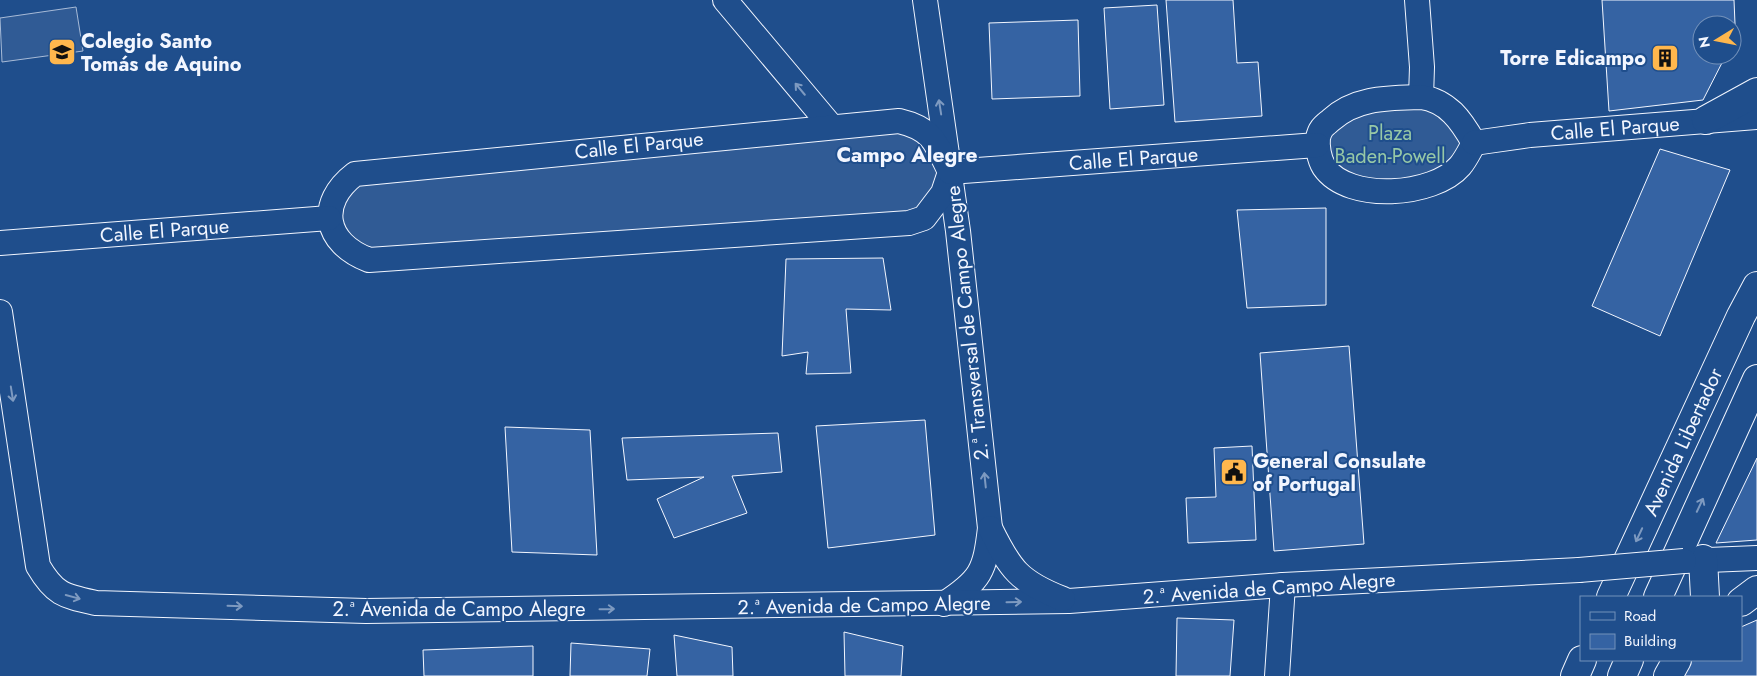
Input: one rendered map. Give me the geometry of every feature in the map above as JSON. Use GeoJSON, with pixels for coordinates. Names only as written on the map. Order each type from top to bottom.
{"type":"FeatureCollection","features":[{"type":"Feature","properties":{"kind":"main road"},"geometry":{"type":"LineString","coordinates":[[1706,120],[1757,92]]}},
{"type":"Feature","properties":{"kind":"main road"},"geometry":{"type":"LineString","coordinates":[[1740,316],[1757,267]]}},
{"type":"Feature","properties":{"kind":"main road","name":"Avenida Libertador"},"geometry":{"type":"LineString","coordinates":[[1611,596],[1740,316],[1757,286]]}},
{"type":"Feature","properties":{"kind":"main road","name":"Avenida Libertador"},"geometry":{"type":"LineString","coordinates":[[1658,596],[1757,379]]}},
{"type":"Feature","properties":{"kind":"main road"},"geometry":{"type":"LineString","coordinates":[[1694,560],[1706,596]]}},
{"type":"Feature","properties":{"kind":"main road"},"geometry":{"type":"LineString","coordinates":[[1742,601],[1757,590]]}},
{"type":"Feature","properties":{"kind":"main road"},"geometry":{"type":"LineString","coordinates":[[1575,676],[1582,661]]}},
{"type":"Feature","properties":{"kind":"main road"},"geometry":{"type":"LineString","coordinates":[[1622,676],[1629,661]]}},
{"type":"Feature","properties":{"kind":"main road"},"geometry":{"type":"LineString","coordinates":[[1668,676],[1676,661]]}},
{"type":"Feature","properties":{"kind":"street"},"geometry":{"type":"LineString","coordinates":[[725,0],[831,126]]}},
{"type":"Feature","properties":{"kind":"street","name":"2.ª Transversal de Campo Alegre"},"geometry":{"type":"LineString","coordinates":[[925,0],[950,172],[990,528],[984,566],[964,591],[944,604]]}},
{"type":"Feature","properties":{"kind":"street"},"geometry":{"type":"LineString","coordinates":[[1417,0],[1422,67],[1421,97]]}},
{"type":"Feature","properties":{"kind":"street"},"geometry":{"type":"LineString","coordinates":[[1421,97],[1432,99],[1450,109],[1462,121],[1474,143],[1460,166],[1445,176],[1424,186],[1405,191],[1389,192],[1373,191],[1352,186],[1337,178],[1324,167],[1317,145],[1320,129],[1338,113],[1355,104],[1375,99],[1421,97]]}},
{"type":"Feature","properties":{"kind":"street","name":"Calle El Parque"},"geometry":{"type":"LineString","coordinates":[[1474,143],[1530,135],[1706,120],[1757,118]]}},
{"type":"Feature","properties":{"kind":"street","name":"Calle El Parque"},"geometry":{"type":"LineString","coordinates":[[0,243],[329,218],[330,206],[343,183],[355,174],[831,126],[900,121],[918,126],[931,136],[950,172],[1317,145]]}},
{"type":"Feature","properties":{"kind":"street"},"geometry":{"type":"LineString","coordinates":[[329,218],[334,233],[344,245],[355,255],[368,260],[899,224],[924,218],[944,193],[950,172]]}},
{"type":"Feature","properties":{"kind":"street","name":"2.ª Avenida de Campo Alegre"},"geometry":{"type":"LineString","coordinates":[[0,312],[38,566],[49,584],[66,596],[96,603],[366,611],[1069,601],[1283,585],[1579,570],[1694,560],[1757,558]]}},
{"type":"Feature","properties":{"kind":"street","name":"2.ª Transversal de Campo Alegre"},"geometry":{"type":"LineString","coordinates":[[990,528],[1011,566],[1020,576],[1042,591],[1069,601]]}},
{"type":"Feature","properties":{"kind":"street"},"geometry":{"type":"LineString","coordinates":[[1277,676],[1283,585]]}},
{"type":"Feature","properties":{"kind":"shaded area"},"geometry":{"type":"Polygon","coordinates":[[[76,7],[83,51],[2,62],[0,18],[76,7]]]}},
{"type":"Feature","properties":{"kind":"shaded area","name":"Plaza Baden-Powell"},"geometry":{"type":"Polygon","coordinates":[[[1421,97],[1474,143],[1424,186],[1337,178],[1320,129],[1338,113],[1421,97]]]}},
{"type":"Feature","properties":{"kind":"shaded area"},"geometry":{"type":"Polygon","coordinates":[[[899,121],[950,172],[924,218],[355,255],[330,206],[343,183],[899,121]]]}},
{"type":"Feature","properties":{"kind":"building"},"geometry":{"type":"Polygon","coordinates":[[[1166,0],[1233,0],[1237,63],[1258,62],[1262,116],[1175,122],[1166,0]]]}},
{"type":"Feature","properties":{"kind":"building","name":"Torre Edicampo"},"geometry":{"type":"Polygon","coordinates":[[[1602,0],[1734,0],[1735,15],[1692,15],[1692,65],[1721,65],[1703,100],[1609,111],[1602,0]]]}},
{"type":"Feature","properties":{"kind":"building"},"geometry":{"type":"Polygon","coordinates":[[[1157,5],[1164,105],[1110,109],[1104,8],[1157,5]]]}},
{"type":"Feature","properties":{"kind":"building"},"geometry":{"type":"Polygon","coordinates":[[[1078,20],[1080,96],[992,99],[989,23],[1078,20]]]}},
{"type":"Feature","properties":{"kind":"building"},"geometry":{"type":"Polygon","coordinates":[[[1660,149],[1730,170],[1660,336],[1592,306],[1660,149]]]}},
{"type":"Feature","properties":{"kind":"building"},"geometry":{"type":"Polygon","coordinates":[[[1326,208],[1326,305],[1247,308],[1237,210],[1326,208]]]}},
{"type":"Feature","properties":{"kind":"building"},"geometry":{"type":"Polygon","coordinates":[[[883,258],[891,310],[846,309],[851,373],[806,374],[808,352],[782,356],[786,259],[883,258]]]}},
{"type":"Feature","properties":{"kind":"building"},"geometry":{"type":"Polygon","coordinates":[[[1349,346],[1364,544],[1274,551],[1260,353],[1349,346]]]}},
{"type":"Feature","properties":{"kind":"building"},"geometry":{"type":"Polygon","coordinates":[[[925,420],[935,535],[828,548],[816,426],[925,420]]]}},
{"type":"Feature","properties":{"kind":"building"},"geometry":{"type":"Polygon","coordinates":[[[505,427],[590,430],[597,555],[512,552],[505,427]]]}},
{"type":"Feature","properties":{"kind":"building"},"geometry":{"type":"Polygon","coordinates":[[[778,433],[782,472],[732,476],[747,513],[674,538],[657,499],[704,477],[627,480],[622,438],[778,433]]]}},
{"type":"Feature","properties":{"kind":"building","name":"General Consulate of Portugal"},"geometry":{"type":"Polygon","coordinates":[[[1252,446],[1256,540],[1188,543],[1186,498],[1216,497],[1214,448],[1252,446]]]}},
{"type":"Feature","properties":{"kind":"building"},"geometry":{"type":"Polygon","coordinates":[[[1757,458],[1757,540],[1716,543],[1757,458]]]}},
{"type":"Feature","properties":{"kind":"building"},"geometry":{"type":"Polygon","coordinates":[[[1177,618],[1234,620],[1230,676],[1176,676],[1177,618]]]}},
{"type":"Feature","properties":{"kind":"building"},"geometry":{"type":"Polygon","coordinates":[[[1757,620],[1757,676],[1672,676],[1681,661],[1742,661],[1742,627],[1757,620]]]}},
{"type":"Feature","properties":{"kind":"building"},"geometry":{"type":"Polygon","coordinates":[[[844,632],[903,646],[901,676],[845,676],[844,632]]]}},
{"type":"Feature","properties":{"kind":"building"},"geometry":{"type":"Polygon","coordinates":[[[674,635],[732,647],[733,676],[677,676],[674,635]]]}},
{"type":"Feature","properties":{"kind":"building"},"geometry":{"type":"Polygon","coordinates":[[[571,643],[650,649],[647,676],[570,676],[571,643]]]}},
{"type":"Feature","properties":{"kind":"building"},"geometry":{"type":"Polygon","coordinates":[[[533,646],[533,676],[424,676],[423,650],[533,646]]]}},
{"type":"Feature","properties":{"kind":"place","name":"Colegio Santo Tomás de Aquino"},"geometry":{"type":"Point","coordinates":[62,52]}},
{"type":"Feature","properties":{"kind":"place","name":"Torre Edicampo"},"geometry":{"type":"Point","coordinates":[1665,58]}},
{"type":"Feature","properties":{"kind":"place","name":"General Consulate of Portugal"},"geometry":{"type":"Point","coordinates":[1234,472]}},
{"type":"Feature","properties":{"kind":"district","name":"Campo Alegre"},"geometry":{"type":"Point","coordinates":[907,155]}}]}
